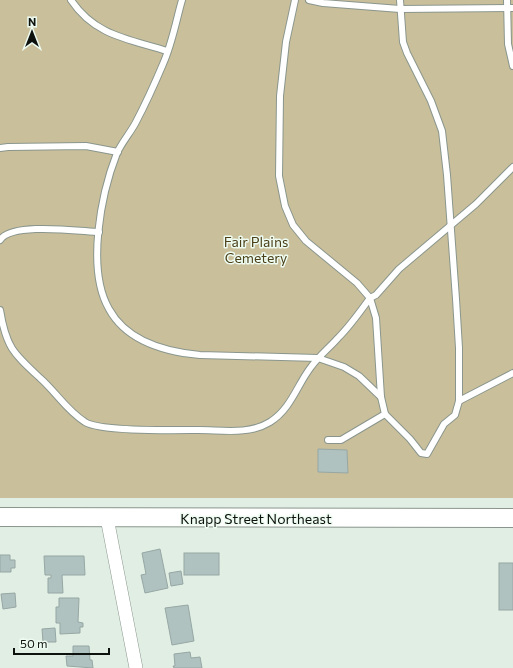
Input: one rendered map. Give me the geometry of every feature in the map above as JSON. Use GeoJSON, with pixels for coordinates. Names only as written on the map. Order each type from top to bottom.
{"type":"FeatureCollection","features":[{"type":"Feature","properties":{"kind":"main road","name":"Knapp Street Northeast"},"geometry":{"type":"LineString","coordinates":[[0,517],[513,518]]}},
{"type":"Feature","properties":{"kind":"street"},"geometry":{"type":"LineString","coordinates":[[107,518],[136,668]]}},
{"type":"Feature","properties":{"kind":"lane"},"geometry":{"type":"LineString","coordinates":[[72,0],[92,24],[105,31],[133,42],[167,51]]}},
{"type":"Feature","properties":{"kind":"lane"},"geometry":{"type":"LineString","coordinates":[[182,0],[163,64],[136,122],[118,152],[101,207],[98,232],[98,263],[103,295],[109,310],[133,335],[147,343],[184,353],[318,358],[344,367],[360,376],[381,397]]}},
{"type":"Feature","properties":{"kind":"lane"},"geometry":{"type":"LineString","coordinates":[[295,0],[286,42],[280,96],[279,176],[285,206],[293,225],[306,241],[357,283],[370,298],[376,318],[381,397],[386,417],[410,439],[421,453],[427,454],[444,424],[455,415],[459,401],[459,348],[451,226],[442,131],[424,86],[403,42],[400,0]]}},
{"type":"Feature","properties":{"kind":"lane"},"geometry":{"type":"LineString","coordinates":[[308,0],[323,3],[400,9],[510,8]]}},
{"type":"Feature","properties":{"kind":"lane"},"geometry":{"type":"LineString","coordinates":[[507,0],[510,8],[508,44],[513,66]]}},
{"type":"Feature","properties":{"kind":"lane"},"geometry":{"type":"LineString","coordinates":[[0,144],[8,147]]}},
{"type":"Feature","properties":{"kind":"lane"},"geometry":{"type":"LineString","coordinates":[[0,148],[86,146],[118,152]]}},
{"type":"Feature","properties":{"kind":"lane"},"geometry":{"type":"LineString","coordinates":[[0,310],[3,326],[16,356],[40,378],[69,410],[87,423],[102,427],[236,430],[261,427],[272,421],[289,405],[310,368],[344,332],[370,298],[376,295],[410,258],[451,226],[491,190],[513,167]]}},
{"type":"Feature","properties":{"kind":"lane"},"geometry":{"type":"LineString","coordinates":[[0,240],[10,231],[27,229],[98,232]]}},
{"type":"Feature","properties":{"kind":"lane"},"geometry":{"type":"LineString","coordinates":[[459,401],[513,373]]}},
{"type":"Feature","properties":{"kind":"lane"},"geometry":{"type":"LineString","coordinates":[[328,440],[341,440],[385,414]]}},
{"type":"Feature","properties":{"kind":"green space","name":"Fair Plains Cemetery"},"geometry":{"type":"Polygon","coordinates":[[[0,0],[513,0],[513,498],[0,498],[0,0]]]}},
{"type":"Feature","properties":{"kind":"building"},"geometry":{"type":"Polygon","coordinates":[[[318,449],[347,450],[348,473],[318,472],[318,449]]]}},
{"type":"Feature","properties":{"kind":"building"},"geometry":{"type":"Polygon","coordinates":[[[160,549],[168,588],[145,593],[141,575],[146,574],[142,553],[160,549]]]}},
{"type":"Feature","properties":{"kind":"building"},"geometry":{"type":"Polygon","coordinates":[[[184,553],[219,553],[219,575],[184,575],[184,553]]]}},
{"type":"Feature","properties":{"kind":"building"},"geometry":{"type":"Polygon","coordinates":[[[0,555],[10,555],[10,560],[15,560],[15,568],[11,568],[11,572],[0,572],[0,555]]]}},
{"type":"Feature","properties":{"kind":"building"},"geometry":{"type":"Polygon","coordinates":[[[44,556],[84,556],[85,575],[62,575],[63,593],[48,593],[48,578],[51,578],[51,575],[45,575],[44,556]]]}},
{"type":"Feature","properties":{"kind":"building"},"geometry":{"type":"Polygon","coordinates":[[[499,563],[513,563],[513,610],[499,610],[499,563]]]}},
{"type":"Feature","properties":{"kind":"building"},"geometry":{"type":"Polygon","coordinates":[[[181,571],[183,584],[171,586],[169,573],[181,571]]]}},
{"type":"Feature","properties":{"kind":"building"},"geometry":{"type":"Polygon","coordinates":[[[15,593],[16,607],[3,609],[1,594],[15,593]]]}},
{"type":"Feature","properties":{"kind":"building"},"geometry":{"type":"Polygon","coordinates":[[[59,598],[79,598],[78,622],[83,623],[83,627],[80,627],[80,633],[60,634],[60,623],[56,623],[56,607],[59,607],[59,598]]]}},
{"type":"Feature","properties":{"kind":"building"},"geometry":{"type":"Polygon","coordinates":[[[188,605],[194,641],[172,645],[165,608],[188,605]]]}},
{"type":"Feature","properties":{"kind":"building"},"geometry":{"type":"Polygon","coordinates":[[[55,628],[56,642],[43,642],[42,629],[55,628]]]}},
{"type":"Feature","properties":{"kind":"building"},"geometry":{"type":"Polygon","coordinates":[[[73,646],[89,646],[90,660],[92,660],[93,668],[67,666],[66,656],[73,656],[73,646]]]}},
{"type":"Feature","properties":{"kind":"building"},"geometry":{"type":"Polygon","coordinates":[[[190,652],[191,658],[200,657],[202,668],[174,668],[174,654],[190,652]]]}}]}
